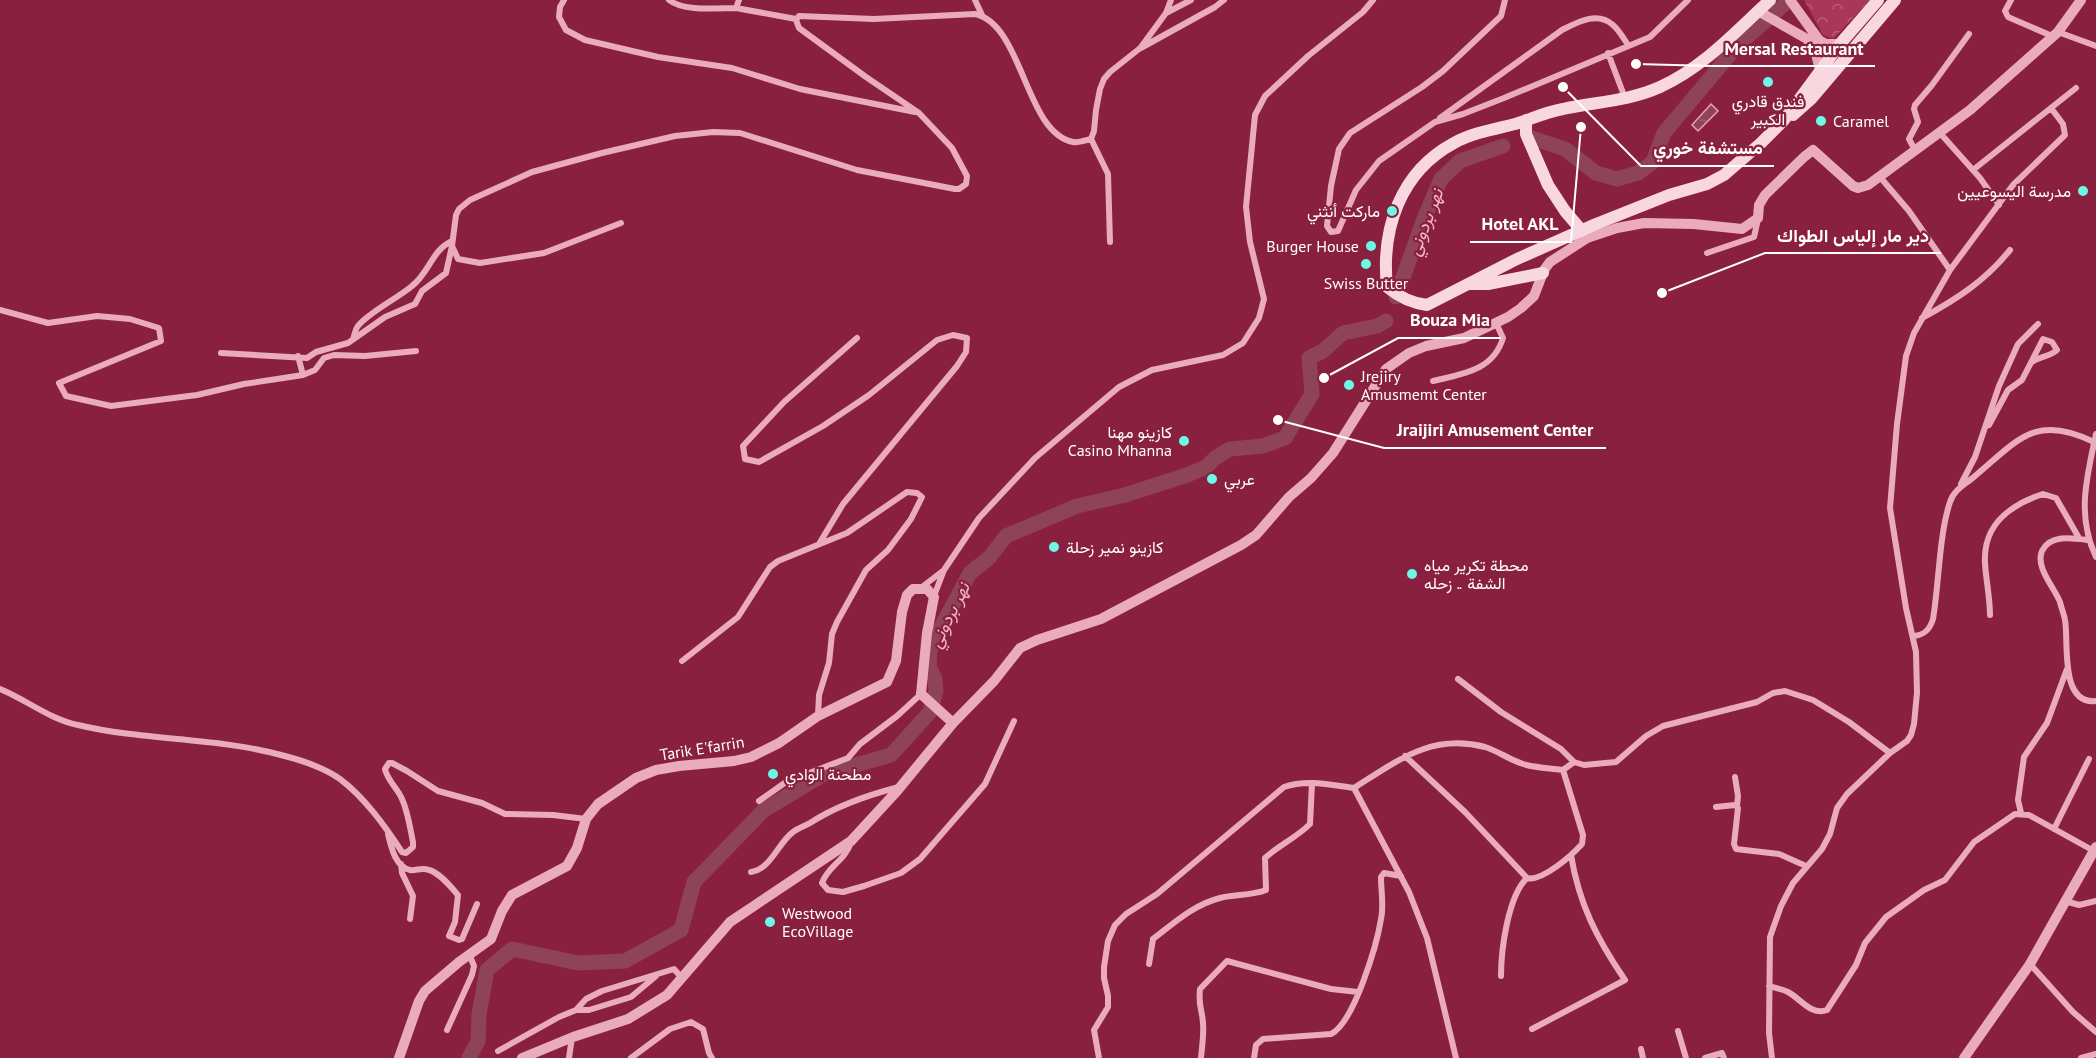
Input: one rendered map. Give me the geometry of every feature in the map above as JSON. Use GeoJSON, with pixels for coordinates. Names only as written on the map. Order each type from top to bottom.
{"type":"FeatureCollection","features":[{"type":"Feature","properties":{"kind":"main road"},"geometry":{"type":"LineString","coordinates":[[1770,0],[1762,13],[1694,69],[1659,88],[1625,99],[1560,109],[1454,143],[1439,153],[1422,168],[1397,204],[1390,227],[1385,263],[1387,287],[1396,295],[1416,303],[1427,304],[1464,285],[1669,195],[1717,179],[1761,143],[1784,120],[1840,44],[1878,0]]}},
{"type":"Feature","properties":{"kind":"main road"},"geometry":{"type":"LineString","coordinates":[[1784,120],[1811,99],[1895,0]]}},
{"type":"Feature","properties":{"kind":"main road"},"geometry":{"type":"LineString","coordinates":[[1526,120],[1526,134],[1548,185],[1584,234]]}},
{"type":"Feature","properties":{"kind":"main road"},"geometry":{"type":"LineString","coordinates":[[1464,285],[1488,284],[1543,273]]}},
{"type":"Feature","properties":{"kind":"street"},"geometry":{"type":"LineString","coordinates":[[564,0],[560,7],[560,16],[566,30],[585,40],[681,61],[732,68],[800,89],[919,113]]}},
{"type":"Feature","properties":{"kind":"street"},"geometry":{"type":"LineString","coordinates":[[669,0],[674,4],[700,8],[736,8],[796,19],[801,16],[874,19],[982,15]]}},
{"type":"Feature","properties":{"kind":"street"},"geometry":{"type":"LineString","coordinates":[[736,8],[739,0]]}},
{"type":"Feature","properties":{"kind":"street"},"geometry":{"type":"LineString","coordinates":[[975,0],[982,15],[993,24],[1013,55],[1049,127],[1064,139],[1076,143],[1091,139]]}},
{"type":"Feature","properties":{"kind":"street"},"geometry":{"type":"LineString","coordinates":[[1139,50],[1166,13],[1171,0]]}},
{"type":"Feature","properties":{"kind":"street"},"geometry":{"type":"LineString","coordinates":[[1166,13],[1191,0]]}},
{"type":"Feature","properties":{"kind":"street"},"geometry":{"type":"LineString","coordinates":[[1110,242],[1108,174],[1091,139],[1104,80],[1139,50],[1224,0]]}},
{"type":"Feature","properties":{"kind":"street"},"geometry":{"type":"LineString","coordinates":[[925,698],[927,633],[934,597],[944,570],[979,518],[1035,458],[1119,387],[1152,370],[1222,355],[1243,343],[1259,318],[1264,299],[1250,243],[1246,207],[1255,115],[1265,96],[1308,56],[1363,12],[1373,0]]}},
{"type":"Feature","properties":{"kind":"street"},"geometry":{"type":"LineString","coordinates":[[1505,0],[1501,16],[1443,71],[1350,133],[1339,149],[1331,186],[1327,226],[1332,232],[1338,231],[1356,190],[1379,161],[1562,30],[1583,19],[1600,18],[1613,25],[1628,45]]}},
{"type":"Feature","properties":{"kind":"street"},"geometry":{"type":"LineString","coordinates":[[1435,122],[1504,98],[1650,37],[1688,0]]}},
{"type":"Feature","properties":{"kind":"street"},"geometry":{"type":"LineString","coordinates":[[1790,0],[1823,43],[1840,44]]}},
{"type":"Feature","properties":{"kind":"street"},"geometry":{"type":"LineString","coordinates":[[2011,0],[2005,11],[2008,17],[2096,46]]}},
{"type":"Feature","properties":{"kind":"street"},"geometry":{"type":"LineString","coordinates":[[1707,253],[1754,237],[1759,205],[1765,195],[1813,150],[1856,187],[1868,185],[1880,177],[1970,110],[2055,34],[2081,0]]}},
{"type":"Feature","properties":{"kind":"street"},"geometry":{"type":"LineString","coordinates":[[1762,13],[1806,39],[1818,58],[1820,70]]}},
{"type":"Feature","properties":{"kind":"street"},"geometry":{"type":"LineString","coordinates":[[1787,29],[1793,29],[1797,25],[1799,13]]}},
{"type":"Feature","properties":{"kind":"street"},"geometry":{"type":"LineString","coordinates":[[221,353],[307,358],[316,352],[348,343],[385,317],[415,304],[422,291],[446,273],[456,215],[463,205],[477,196],[532,172],[653,141],[713,132],[753,136],[805,155],[857,170],[959,189],[966,184],[962,165],[952,148],[919,113],[800,28],[796,19]]}},
{"type":"Feature","properties":{"kind":"street"},"geometry":{"type":"LineString","coordinates":[[1915,150],[1909,140],[1918,122],[1914,109],[1916,104],[1969,34]]}},
{"type":"Feature","properties":{"kind":"street"},"geometry":{"type":"LineString","coordinates":[[1608,53],[1625,99]]}},
{"type":"Feature","properties":{"kind":"street"},"geometry":{"type":"LineString","coordinates":[[1972,170],[2076,88]]}},
{"type":"Feature","properties":{"kind":"street"},"geometry":{"type":"LineString","coordinates":[[1773,1058],[1769,1033],[1770,937],[1781,906],[1793,883],[1822,849],[1830,834],[1837,808],[1847,794],[1890,753],[1907,741],[1914,724],[1917,663],[1914,636],[1906,608],[1890,508],[1897,424],[1906,356],[1914,333],[1950,270],[2013,185],[2064,136],[2065,127],[2051,108]]}},
{"type":"Feature","properties":{"kind":"street"},"geometry":{"type":"LineString","coordinates":[[1940,133],[1999,205]]}},
{"type":"Feature","properties":{"kind":"street"},"geometry":{"type":"LineString","coordinates":[[1880,177],[1909,211],[1950,270]]}},
{"type":"Feature","properties":{"kind":"street"},"geometry":{"type":"LineString","coordinates":[[522,1058],[573,1037],[628,1019],[667,995],[730,922],[851,841],[953,723],[994,681],[1020,648],[1037,640],[1101,619],[1256,535],[1289,497],[1311,478],[1333,453],[1386,369],[1426,346],[1464,338],[1521,308],[1534,296],[1550,261],[1584,234],[1644,223],[1694,224],[1742,229],[1758,218]]}},
{"type":"Feature","properties":{"kind":"street"},"geometry":{"type":"LineString","coordinates":[[452,243],[458,259],[480,263],[544,253],[621,223]]}},
{"type":"Feature","properties":{"kind":"street"},"geometry":{"type":"LineString","coordinates":[[353,339],[357,327],[414,285],[435,255],[445,244],[452,243]]}},
{"type":"Feature","properties":{"kind":"street"},"geometry":{"type":"LineString","coordinates":[[1922,318],[1958,298],[1994,271],[2010,250]]}},
{"type":"Feature","properties":{"kind":"street"},"geometry":{"type":"LineString","coordinates":[[0,310],[48,323],[97,316],[130,319],[159,328],[161,340],[59,383],[66,396],[111,406],[197,396],[244,384],[303,375],[315,370],[324,358],[334,355],[365,356],[416,351]]}},
{"type":"Feature","properties":{"kind":"street"},"geometry":{"type":"LineString","coordinates":[[1433,381],[1478,370],[1490,361],[1500,350],[1503,338],[1496,323]]}},
{"type":"Feature","properties":{"kind":"street"},"geometry":{"type":"LineString","coordinates":[[1914,636],[1919,636],[1928,630],[1934,619],[1946,519],[1953,496],[1975,457],[1999,386],[2018,344],[2038,324]]}},
{"type":"Feature","properties":{"kind":"street"},"geometry":{"type":"LineString","coordinates":[[819,544],[843,504],[957,366],[966,352],[967,338],[954,335],[937,340],[868,395],[823,426],[759,462],[746,459],[743,446],[784,402],[857,338]]}},
{"type":"Feature","properties":{"kind":"street"},"geometry":{"type":"LineString","coordinates":[[298,356],[303,375]]}},
{"type":"Feature","properties":{"kind":"street"},"geometry":{"type":"LineString","coordinates":[[1985,431],[1995,417],[2008,390],[2022,380],[2032,362]]}},
{"type":"Feature","properties":{"kind":"street"},"geometry":{"type":"LineString","coordinates":[[1959,488],[2010,445],[2028,434],[2047,430],[2064,430],[2094,442]]}},
{"type":"Feature","properties":{"kind":"street"},"geometry":{"type":"LineString","coordinates":[[2096,434],[2084,508],[2088,540],[2096,557]]}},
{"type":"Feature","properties":{"kind":"street"},"geometry":{"type":"LineString","coordinates":[[681,662],[738,617],[770,567],[778,561],[847,533],[907,492],[917,493],[922,497],[911,519],[888,550],[866,570],[837,622],[832,634],[829,663],[819,695],[818,716]]}},
{"type":"Feature","properties":{"kind":"street"},"geometry":{"type":"LineString","coordinates":[[1990,615],[1984,560],[1986,545],[1994,524],[2021,503],[2043,494],[2056,498],[2079,538]]}},
{"type":"Feature","properties":{"kind":"street"},"geometry":{"type":"LineString","coordinates":[[2088,540],[2063,538],[2049,542],[2041,552],[2040,558],[2043,569],[2059,600],[2065,620],[2072,687],[2088,701],[2096,700]]}},
{"type":"Feature","properties":{"kind":"street"},"geometry":{"type":"LineString","coordinates":[[921,588],[944,570]]}},
{"type":"Feature","properties":{"kind":"street"},"geometry":{"type":"LineString","coordinates":[[921,588],[929,590],[934,597]]}},
{"type":"Feature","properties":{"kind":"street","name":"Tarik E'farrin"},"geometry":{"type":"LineString","coordinates":[[399,1058],[419,1001],[425,991],[469,954],[491,939],[502,911],[512,895],[567,866],[577,848],[586,819],[604,799],[636,778],[666,768],[751,757],[779,743],[818,716],[863,696],[887,682],[894,669],[899,650],[904,602],[910,591],[921,588]]}},
{"type":"Feature","properties":{"kind":"street"},"geometry":{"type":"LineString","coordinates":[[2021,813],[2018,800],[2024,757],[2047,723],[2068,666]]}},
{"type":"Feature","properties":{"kind":"street"},"geometry":{"type":"LineString","coordinates":[[1458,679],[1501,712],[1561,749],[1574,762],[1584,765],[1616,762],[1646,736],[1663,726],[1746,705],[1763,700],[1773,693],[1785,691],[1813,700],[1849,722],[1890,753]]}},
{"type":"Feature","properties":{"kind":"street"},"geometry":{"type":"LineString","coordinates":[[0,688],[14,694],[37,710],[77,725],[142,736],[252,747],[296,759],[337,778],[362,799],[402,852],[406,854],[413,848],[413,842],[406,806],[386,775],[387,766],[392,763],[438,791],[482,803],[505,814],[553,815],[586,819]]}},
{"type":"Feature","properties":{"kind":"street"},"geometry":{"type":"LineString","coordinates":[[925,698],[953,723]]}},
{"type":"Feature","properties":{"kind":"street"},"geometry":{"type":"LineString","coordinates":[[759,801],[786,782],[848,758],[860,744],[925,698]]}},
{"type":"Feature","properties":{"kind":"street"},"geometry":{"type":"LineString","coordinates":[[851,841],[847,853],[824,877],[822,883],[828,890],[843,892],[901,873],[920,859],[985,784],[1014,721]]}},
{"type":"Feature","properties":{"kind":"street"},"geometry":{"type":"LineString","coordinates":[[1099,1058],[1094,1030],[1108,1007],[1104,978],[1107,948],[1120,919],[1157,894],[1284,787],[1295,783],[1312,783],[1354,788],[1384,767],[1434,745],[1465,744],[1486,748],[1521,763],[1563,770],[1574,762]]}},
{"type":"Feature","properties":{"kind":"street"},"geometry":{"type":"LineString","coordinates":[[1405,756],[1450,797],[1527,878]]}},
{"type":"Feature","properties":{"kind":"street"},"geometry":{"type":"LineString","coordinates":[[2054,829],[2090,759]]}},
{"type":"Feature","properties":{"kind":"street"},"geometry":{"type":"LineString","coordinates":[[1501,976],[1501,959],[1513,902],[1519,886],[1527,878],[1538,878],[1571,855],[1582,844],[1583,835],[1563,770]]}},
{"type":"Feature","properties":{"kind":"street"},"geometry":{"type":"LineString","coordinates":[[1736,777],[1738,796],[1735,847],[1779,854],[1806,866]]}},
{"type":"Feature","properties":{"kind":"street"},"geometry":{"type":"LineString","coordinates":[[1149,964],[1152,939],[1187,912],[1205,902],[1222,897],[1254,894],[1266,890],[1265,858],[1276,848],[1298,836],[1310,824],[1312,783]]}},
{"type":"Feature","properties":{"kind":"street"},"geometry":{"type":"LineString","coordinates":[[751,872],[758,871],[768,862],[793,832],[823,814],[879,792],[900,787]]}},
{"type":"Feature","properties":{"kind":"street"},"geometry":{"type":"LineString","coordinates":[[1354,788],[1401,876],[1427,938],[1456,1058]]}},
{"type":"Feature","properties":{"kind":"street"},"geometry":{"type":"LineString","coordinates":[[1716,807],[1737,806]]}},
{"type":"Feature","properties":{"kind":"street"},"geometry":{"type":"LineString","coordinates":[[1769,986],[1789,993],[1813,1011],[1827,1010],[1856,965],[1865,943],[1886,918],[1924,890],[1945,880],[1974,842],[2015,814],[2029,814],[2095,849],[2030,964],[1964,1058]]}},
{"type":"Feature","properties":{"kind":"street"},"geometry":{"type":"LineString","coordinates":[[386,829],[392,849],[413,896],[410,919]]}},
{"type":"Feature","properties":{"kind":"street"},"geometry":{"type":"LineString","coordinates":[[1532,1029],[1625,980],[1608,956],[1591,925],[1576,884],[1571,855]]}},
{"type":"Feature","properties":{"kind":"street"},"geometry":{"type":"LineString","coordinates":[[400,864],[412,871],[425,868],[432,870],[458,895],[454,922],[449,936],[462,939],[477,904]]}},
{"type":"Feature","properties":{"kind":"street"},"geometry":{"type":"LineString","coordinates":[[1254,1058],[1258,1041],[1268,1037],[1325,1035],[1336,1032],[1368,970],[1381,919],[1381,877],[1384,873],[1401,876]]}},
{"type":"Feature","properties":{"kind":"street"},"geometry":{"type":"LineString","coordinates":[[2065,901],[2079,905],[2096,901]]}},
{"type":"Feature","properties":{"kind":"street"},"geometry":{"type":"LineString","coordinates":[[447,1030],[472,975],[474,966],[469,954]]}},
{"type":"Feature","properties":{"kind":"street"},"geometry":{"type":"LineString","coordinates":[[1201,1058],[1204,1032],[1199,1007],[1200,989],[1227,961],[1330,989],[1358,992]]}},
{"type":"Feature","properties":{"kind":"street"},"geometry":{"type":"LineString","coordinates":[[2030,964],[2073,1012],[2096,1032]]}},
{"type":"Feature","properties":{"kind":"street"},"geometry":{"type":"LineString","coordinates":[[576,1010],[585,999],[602,991],[674,969],[681,977]]}},
{"type":"Feature","properties":{"kind":"street"},"geometry":{"type":"LineString","coordinates":[[498,1050],[576,1010],[589,1010],[632,997],[657,975]]}},
{"type":"Feature","properties":{"kind":"street"},"geometry":{"type":"LineString","coordinates":[[631,1058],[670,1029],[691,1022],[703,1029],[712,1058]]}},
{"type":"Feature","properties":{"kind":"street"},"geometry":{"type":"LineString","coordinates":[[1678,1031],[1686,1058]]}},
{"type":"Feature","properties":{"kind":"street"},"geometry":{"type":"LineString","coordinates":[[568,1058],[573,1037]]}},
{"type":"Feature","properties":{"kind":"street"},"geometry":{"type":"LineString","coordinates":[[1641,1049],[1643,1058]]}},
{"type":"Feature","properties":{"kind":"street"},"geometry":{"type":"LineString","coordinates":[[1705,1058],[1722,1053],[1724,1058]]}},
{"type":"Feature","properties":{"kind":"street"},"geometry":{"type":"LineString","coordinates":[[2081,1058],[2096,1054]]}},
{"type":"Feature","properties":{"kind":"green space"},"geometry":{"type":"Polygon","coordinates":[[[1804,0],[1870,0],[1833,39],[1823,35],[1804,0]]]}},
{"type":"Feature","properties":{"kind":"water"},"geometry":{"type":"Polygon","coordinates":[[[1711,104],[1718,111],[1698,131],[1692,125],[1711,104]]]}},
{"type":"Feature","properties":{"kind":"waterway","name":"نهر بردوني"},"geometry":{"type":"LineString","coordinates":[[1532,138],[1565,149],[1596,173],[1617,179],[1638,173],[1653,162],[1664,133],[1737,46],[1789,0]]}},
{"type":"Feature","properties":{"kind":"waterway","name":"نهر بردوني"},"geometry":{"type":"LineString","coordinates":[[1396,297],[1441,179],[1460,161],[1503,146]]}},
{"type":"Feature","properties":{"kind":"waterway","name":"نهر بردوني"},"geometry":{"type":"LineString","coordinates":[[469,1058],[478,1041],[479,1014],[487,970],[512,949],[578,963],[625,961],[681,930],[694,882],[764,810],[824,774],[891,755],[930,712],[936,691],[935,679],[929,666],[930,651],[934,640],[970,573],[989,558],[1006,536],[1077,506],[1125,495],[1187,475],[1206,467],[1230,449],[1263,446],[1285,438],[1312,394],[1309,358],[1323,351],[1343,333],[1377,326],[1386,321]]}},
{"type":"Feature","properties":{"kind":"place","name":"Mersal Restaurant"},"geometry":{"type":"Point","coordinates":[1636,64]}},
{"type":"Feature","properties":{"kind":"place","name":"فندق قادري الكبير"},"geometry":{"type":"Point","coordinates":[1768,82]}},
{"type":"Feature","properties":{"kind":"place","name":"مستشفة خوري"},"geometry":{"type":"Point","coordinates":[1563,87]}},
{"type":"Feature","properties":{"kind":"place","name":"Caramel"},"geometry":{"type":"Point","coordinates":[1821,121]}},
{"type":"Feature","properties":{"kind":"place","name":"Hotel AKL"},"geometry":{"type":"Point","coordinates":[1581,127]}},
{"type":"Feature","properties":{"kind":"place","name":"مدرسة اليسوعيين"},"geometry":{"type":"Point","coordinates":[2083,191]}},
{"type":"Feature","properties":{"kind":"place","name":"ماركت أنثني"},"geometry":{"type":"Point","coordinates":[1392,211]}},
{"type":"Feature","properties":{"kind":"place","name":"Burger House"},"geometry":{"type":"Point","coordinates":[1371,246]}},
{"type":"Feature","properties":{"kind":"place","name":"Swiss Butter"},"geometry":{"type":"Point","coordinates":[1366,264]}},
{"type":"Feature","properties":{"kind":"place","name":"دير مار إلياس الطواك"},"geometry":{"type":"Point","coordinates":[1662,293]}},
{"type":"Feature","properties":{"kind":"place","name":"Bouza Mia"},"geometry":{"type":"Point","coordinates":[1324,378]}},
{"type":"Feature","properties":{"kind":"place","name":"Jrejiry Amusmemt Center"},"geometry":{"type":"Point","coordinates":[1349,385]}},
{"type":"Feature","properties":{"kind":"place","name":"Jraijiri Amusement Center"},"geometry":{"type":"Point","coordinates":[1278,420]}},
{"type":"Feature","properties":{"kind":"place","name":"كازينو مهنا Casino Mhanna"},"geometry":{"type":"Point","coordinates":[1184,441]}},
{"type":"Feature","properties":{"kind":"place","name":"عربي"},"geometry":{"type":"Point","coordinates":[1212,479]}},
{"type":"Feature","properties":{"kind":"place","name":"كازينو نمير زحلة"},"geometry":{"type":"Point","coordinates":[1054,547]}},
{"type":"Feature","properties":{"kind":"place","name":"محطة تكرير مياه الشفة .. زحله"},"geometry":{"type":"Point","coordinates":[1412,574]}},
{"type":"Feature","properties":{"kind":"place","name":"مطحنة الوادي"},"geometry":{"type":"Point","coordinates":[773,774]}},
{"type":"Feature","properties":{"kind":"place","name":"Westwood EcoVillage"},"geometry":{"type":"Point","coordinates":[770,922]}}]}
